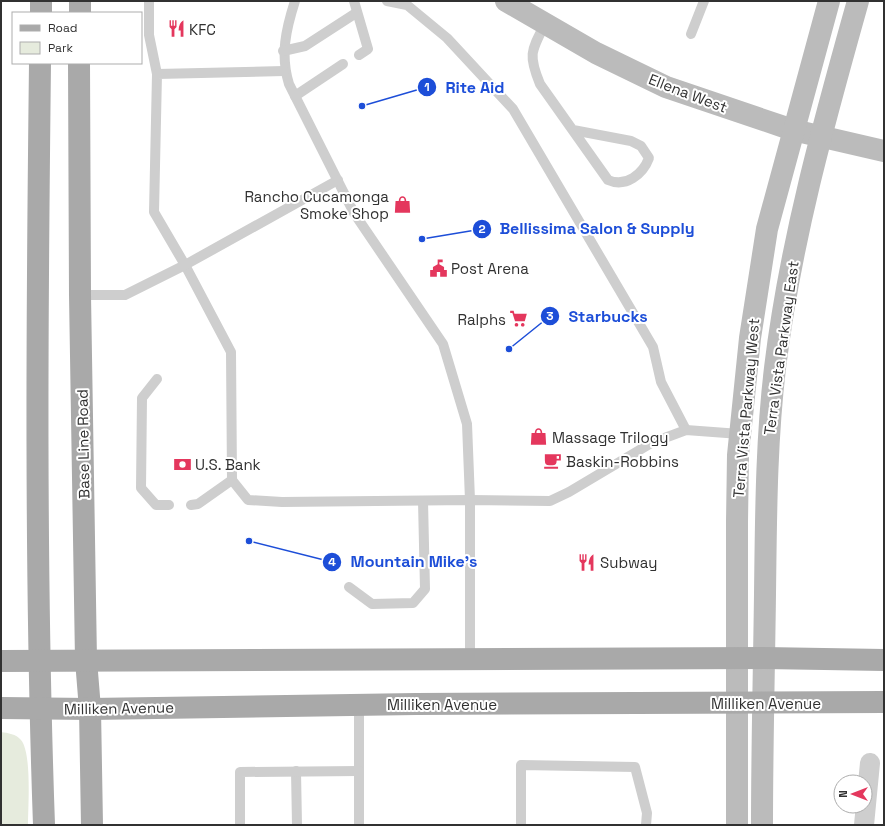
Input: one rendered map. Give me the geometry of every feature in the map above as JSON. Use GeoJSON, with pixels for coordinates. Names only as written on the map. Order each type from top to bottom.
{"type":"FeatureCollection","features":[{"type":"Feature","properties":{"kind":"main road"},"geometry":{"type":"LineString","coordinates":[[41,1],[41,12]]}},
{"type":"Feature","properties":{"kind":"main road"},"geometry":{"type":"LineString","coordinates":[[80,1],[80,12]]}},
{"type":"Feature","properties":{"kind":"main road"},"geometry":{"type":"LineString","coordinates":[[40,64],[38,269],[39,661],[44,825]]}},
{"type":"Feature","properties":{"kind":"main road","name":"Base Line Road"},"geometry":{"type":"LineString","coordinates":[[79,64],[80,295],[86,660],[90,709],[92,825]]}},
{"type":"Feature","properties":{"kind":"main road"},"geometry":{"type":"LineString","coordinates":[[1,661],[470,661],[764,658],[884,660]]}},
{"type":"Feature","properties":{"kind":"main road","name":"Milliken Avenue"},"geometry":{"type":"LineString","coordinates":[[1,708],[90,709],[359,705],[884,702]]}},
{"type":"Feature","properties":{"kind":"street","name":"Ellena West"},"geometry":{"type":"LineString","coordinates":[[506,1],[596,53],[666,87],[793,130],[884,151]]}},
{"type":"Feature","properties":{"kind":"street","name":"Terra Vista Parkway West"},"geometry":{"type":"LineString","coordinates":[[737,825],[737,514],[740,434],[750,338],[767,229],[829,1]]}},
{"type":"Feature","properties":{"kind":"street","name":"Terra Vista Parkway East"},"geometry":{"type":"LineString","coordinates":[[762,703],[767,454],[771,409],[786,291],[820,136],[858,1]]}},
{"type":"Feature","properties":{"kind":"street"},"geometry":{"type":"LineString","coordinates":[[762,703],[762,825]]}},
{"type":"Feature","properties":{"kind":"street"},"geometry":{"type":"LineString","coordinates":[[864,825],[870,764]]}},
{"type":"Feature","properties":{"kind":"lane"},"geometry":{"type":"LineString","coordinates":[[149,1],[149,36],[157,74],[154,212],[185,265],[231,352],[232,480],[248,500],[282,502],[423,500],[550,501],[569,492],[653,442],[686,430],[740,434]]}},
{"type":"Feature","properties":{"kind":"lane"},"geometry":{"type":"LineString","coordinates":[[295,1],[288,23],[283,51],[284,71],[354,213],[443,344],[468,424],[470,500],[470,661]]}},
{"type":"Feature","properties":{"kind":"lane"},"geometry":{"type":"LineString","coordinates":[[354,1],[356,13],[368,49],[359,54]]}},
{"type":"Feature","properties":{"kind":"lane"},"geometry":{"type":"LineString","coordinates":[[387,1],[408,3],[447,38],[513,108],[653,347],[661,382],[686,430]]}},
{"type":"Feature","properties":{"kind":"lane"},"geometry":{"type":"LineString","coordinates":[[690,34],[704,1]]}},
{"type":"Feature","properties":{"kind":"lane"},"geometry":{"type":"LineString","coordinates":[[283,51],[305,46],[356,13]]}},
{"type":"Feature","properties":{"kind":"lane"},"geometry":{"type":"LineString","coordinates":[[545,24],[533,46],[531,55],[533,67],[540,84],[608,180],[615,183],[624,183],[645,168],[649,158],[641,146],[631,141],[573,130]]}},
{"type":"Feature","properties":{"kind":"lane"},"geometry":{"type":"LineString","coordinates":[[295,96],[343,64]]}},
{"type":"Feature","properties":{"kind":"lane"},"geometry":{"type":"LineString","coordinates":[[157,74],[284,71]]}},
{"type":"Feature","properties":{"kind":"lane"},"geometry":{"type":"LineString","coordinates":[[80,295],[125,295],[185,265],[338,180]]}},
{"type":"Feature","properties":{"kind":"lane"},"geometry":{"type":"LineString","coordinates":[[157,379],[142,398],[141,488],[156,505],[169,505]]}},
{"type":"Feature","properties":{"kind":"lane"},"geometry":{"type":"LineString","coordinates":[[191,505],[198,504],[232,480]]}},
{"type":"Feature","properties":{"kind":"lane"},"geometry":{"type":"LineString","coordinates":[[349,587],[372,604],[413,603],[425,589],[423,500]]}},
{"type":"Feature","properties":{"kind":"lane"},"geometry":{"type":"LineString","coordinates":[[359,705],[360,825]]}},
{"type":"Feature","properties":{"kind":"lane"},"geometry":{"type":"LineString","coordinates":[[521,825],[521,765],[635,767],[647,813],[646,825]]}},
{"type":"Feature","properties":{"kind":"lane"},"geometry":{"type":"LineString","coordinates":[[296,771],[297,825]]}},
{"type":"Feature","properties":{"kind":"lane"},"geometry":{"type":"LineString","coordinates":[[240,825],[240,772],[359,771]]}},
{"type":"Feature","properties":{"kind":"green space"},"geometry":{"type":"Polygon","coordinates":[[[1,732],[17,736],[21,740],[27,756],[29,794],[28,825],[1,825],[1,732]]]}},
{"type":"Feature","properties":{"kind":"place","name":"KFC"},"geometry":{"type":"Point","coordinates":[176,29]}},
{"type":"Feature","properties":{"kind":"place","name":"Rite Aid"},"geometry":{"type":"Point","coordinates":[362,106]}},
{"type":"Feature","properties":{"kind":"place","name":"Rancho Cucamonga Smoke Shop"},"geometry":{"type":"Point","coordinates":[402,205]}},
{"type":"Feature","properties":{"kind":"place","name":"Bellissima Salon & Supply"},"geometry":{"type":"Point","coordinates":[422,239]}},
{"type":"Feature","properties":{"kind":"place","name":"Post Arena"},"geometry":{"type":"Point","coordinates":[438,268]}},
{"type":"Feature","properties":{"kind":"place","name":"Ralphs"},"geometry":{"type":"Point","coordinates":[519,319]}},
{"type":"Feature","properties":{"kind":"place","name":"Starbucks"},"geometry":{"type":"Point","coordinates":[509,349]}},
{"type":"Feature","properties":{"kind":"place","name":"Massage Trilogy"},"geometry":{"type":"Point","coordinates":[539,437]}},
{"type":"Feature","properties":{"kind":"place","name":"Baskin-Robbins"},"geometry":{"type":"Point","coordinates":[553,461]}},
{"type":"Feature","properties":{"kind":"place","name":"U.S. Bank"},"geometry":{"type":"Point","coordinates":[182,464]}},
{"type":"Feature","properties":{"kind":"place","name":"Mountain Mike's"},"geometry":{"type":"Point","coordinates":[249,541]}},
{"type":"Feature","properties":{"kind":"place","name":"Subway"},"geometry":{"type":"Point","coordinates":[587,562]}}]}
